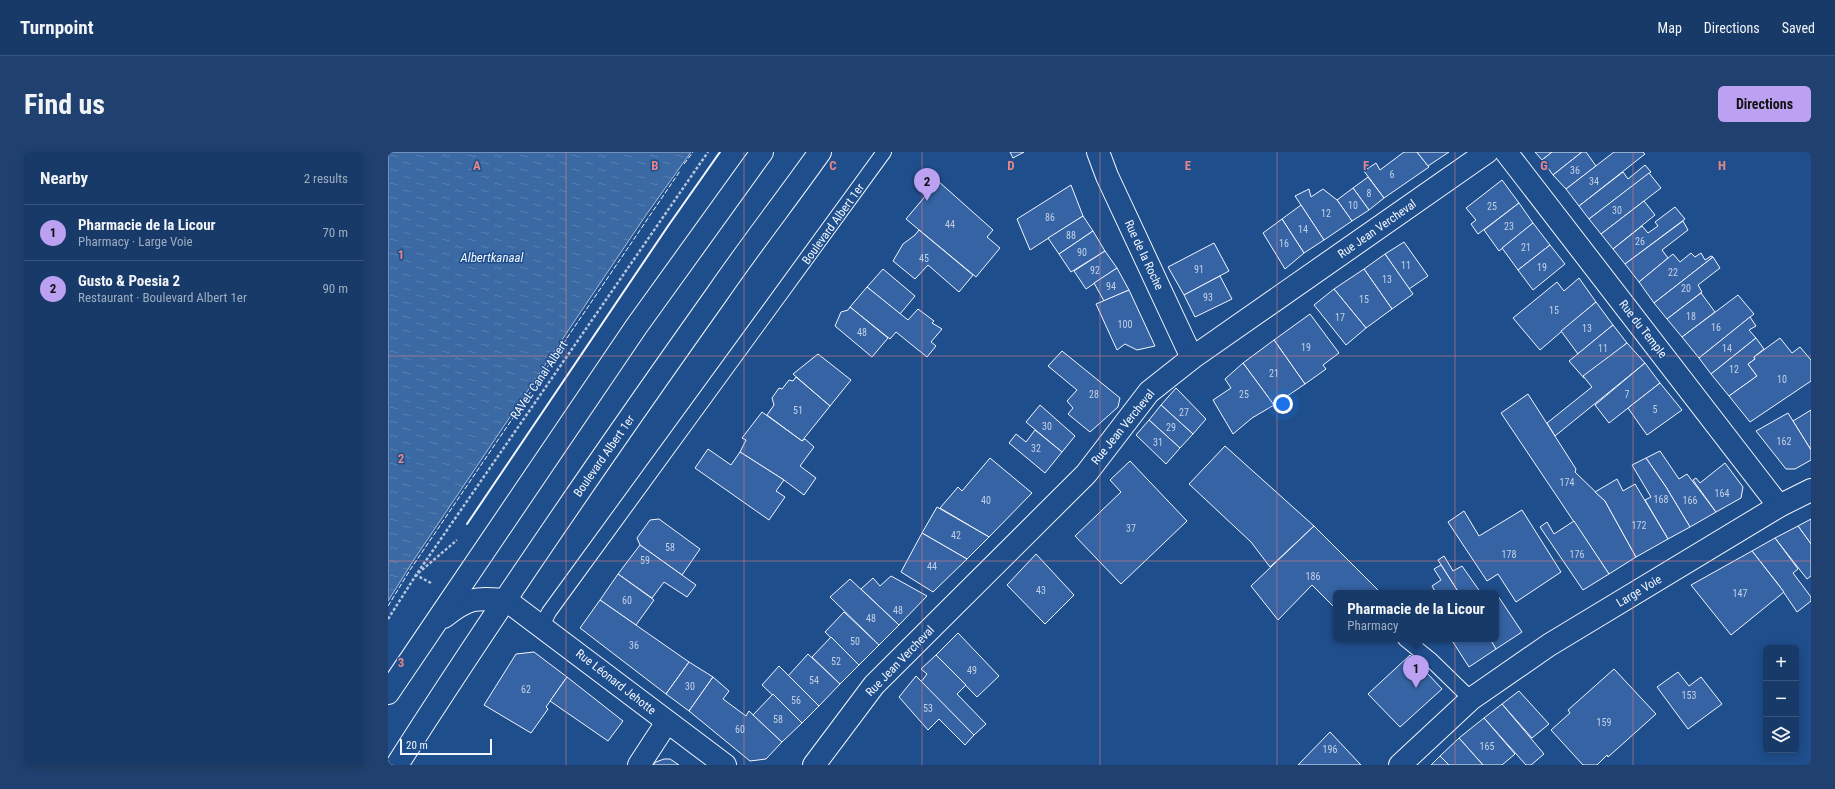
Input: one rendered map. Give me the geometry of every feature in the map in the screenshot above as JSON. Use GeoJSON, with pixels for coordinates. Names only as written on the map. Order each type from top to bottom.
{"type":"FeatureCollection","features":[{"type":"Feature","properties":{"kind":"street"},"geometry":{"type":"LineString","coordinates":[[388,693],[636,327],[762,152]]}},
{"type":"Feature","properties":{"kind":"street","name":"Boulevard Albert 1er"},"geometry":{"type":"LineString","coordinates":[[397,765],[506,600],[718,292],[820,152]]}},
{"type":"Feature","properties":{"kind":"street","name":"Rue de la Roche"},"geometry":{"type":"LineString","coordinates":[[1098,152],[1107,176],[1192,358]]}},
{"type":"Feature","properties":{"kind":"street","name":"Rue Jean Vercheval"},"geometry":{"type":"LineString","coordinates":[[814,765],[874,685],[1086,474],[1149,392],[1192,358],[1488,152]]}},
{"type":"Feature","properties":{"kind":"street","name":"Rue du Temple"},"geometry":{"type":"LineString","coordinates":[[1506,152],[1779,506]]}},
{"type":"Feature","properties":{"kind":"street","name":"Large Voie"},"geometry":{"type":"LineString","coordinates":[[1400,765],[1471,699],[1548,645],[1779,506],[1811,490]]}},
{"type":"Feature","properties":{"kind":"street"},"geometry":{"type":"LineString","coordinates":[[434,625],[461,603],[479,599],[506,600]]}},
{"type":"Feature","properties":{"kind":"street","name":"Rue Léonard Jehotte"},"geometry":{"type":"LineString","coordinates":[[506,600],[725,765]]}},
{"type":"Feature","properties":{"kind":"street"},"geometry":{"type":"LineString","coordinates":[[640,765],[667,722]]}},
{"type":"Feature","properties":{"kind":"lane","name":"Boulevard Albert 1er"},"geometry":{"type":"LineString","coordinates":[[542,626],[549,612],[884,152]]}},
{"type":"Feature","properties":{"kind":"lane"},"geometry":{"type":"LineString","coordinates":[[1409,642],[1432,660],[1471,699]]}},
{"type":"Feature","properties":{"kind":"path","name":"RAVeL Canal Albert"},"geometry":{"type":"LineString","coordinates":[[388,619],[425,562],[708,152]]}},
{"type":"Feature","properties":{"kind":"water","name":"Albertkanaal"},"geometry":{"type":"Polygon","coordinates":[[[388,152],[691,152],[646,215],[415,558],[388,601],[388,152]]]}},
{"type":"Feature","properties":{"kind":"building"},"geometry":{"type":"Polygon","coordinates":[[[1010,152],[1024,152],[1013,158],[1010,152]]]}},
{"type":"Feature","properties":{"kind":"building"},"geometry":{"type":"Polygon","coordinates":[[[1404,152],[1417,152],[1429,167],[1384,198],[1364,171],[1376,163],[1380,170],[1404,152]]]}},
{"type":"Feature","properties":{"kind":"building"},"geometry":{"type":"Polygon","coordinates":[[[1417,152],[1449,152],[1428,166],[1417,152]]]}},
{"type":"Feature","properties":{"kind":"building"},"geometry":{"type":"Polygon","coordinates":[[[1535,152],[1552,152],[1542,160],[1535,152]]]}},
{"type":"Feature","properties":{"kind":"building"},"geometry":{"type":"Polygon","coordinates":[[[1552,152],[1582,152],[1553,175],[1542,160],[1552,152]]]}},
{"type":"Feature","properties":{"kind":"building"},"geometry":{"type":"Polygon","coordinates":[[[1582,152],[1586,152],[1596,166],[1566,189],[1553,175],[1582,152]]]}},
{"type":"Feature","properties":{"kind":"building"},"geometry":{"type":"Polygon","coordinates":[[[1614,152],[1643,152],[1645,154],[1579,206],[1566,189],[1614,152]]]}},
{"type":"Feature","properties":{"kind":"building"},"geometry":{"type":"Polygon","coordinates":[[[1645,165],[1651,172],[1589,219],[1579,206],[1623,172],[1628,179],[1645,165]]]}},
{"type":"Feature","properties":{"kind":"building"},"geometry":{"type":"Polygon","coordinates":[[[1649,173],[1661,188],[1601,234],[1589,219],[1649,173]]]}},
{"type":"Feature","properties":{"kind":"building"},"geometry":{"type":"Polygon","coordinates":[[[1368,177],[1384,198],[1369,210],[1353,188],[1368,177]]]}},
{"type":"Feature","properties":{"kind":"building"},"geometry":{"type":"Polygon","coordinates":[[[1502,180],[1519,203],[1478,234],[1471,224],[1476,220],[1466,208],[1502,180]]]}},
{"type":"Feature","properties":{"kind":"building"},"geometry":{"type":"Polygon","coordinates":[[[938,181],[993,230],[987,237],[1000,248],[976,277],[906,219],[938,181]]]}},
{"type":"Feature","properties":{"kind":"building"},"geometry":{"type":"Polygon","coordinates":[[[1071,185],[1083,216],[1030,250],[1017,219],[1071,185]]]}},
{"type":"Feature","properties":{"kind":"building"},"geometry":{"type":"Polygon","coordinates":[[[1353,188],[1369,210],[1352,221],[1337,200],[1353,188]]]}},
{"type":"Feature","properties":{"kind":"building"},"geometry":{"type":"Polygon","coordinates":[[[1309,189],[1311,197],[1323,189],[1337,200],[1352,221],[1324,240],[1295,196],[1309,189]]]}},
{"type":"Feature","properties":{"kind":"building"},"geometry":{"type":"Polygon","coordinates":[[[1644,201],[1655,215],[1613,249],[1601,234],[1644,201]]]}},
{"type":"Feature","properties":{"kind":"building"},"geometry":{"type":"Polygon","coordinates":[[[1519,203],[1533,223],[1499,251],[1484,230],[1519,203]]]}},
{"type":"Feature","properties":{"kind":"building"},"geometry":{"type":"Polygon","coordinates":[[[1301,205],[1324,240],[1304,253],[1282,219],[1301,205]]]}},
{"type":"Feature","properties":{"kind":"building"},"geometry":{"type":"Polygon","coordinates":[[[1675,207],[1685,219],[1625,264],[1613,249],[1642,226],[1648,233],[1658,226],[1655,222],[1675,207]]]}},
{"type":"Feature","properties":{"kind":"building"},"geometry":{"type":"Polygon","coordinates":[[[1083,216],[1093,231],[1059,254],[1048,238],[1083,216]]]}},
{"type":"Feature","properties":{"kind":"building"},"geometry":{"type":"Polygon","coordinates":[[[1282,219],[1304,253],[1285,269],[1263,233],[1282,219]]]}},
{"type":"Feature","properties":{"kind":"building"},"geometry":{"type":"Polygon","coordinates":[[[1683,221],[1688,230],[1662,250],[1668,258],[1639,282],[1625,264],[1683,221]]]}},
{"type":"Feature","properties":{"kind":"building"},"geometry":{"type":"Polygon","coordinates":[[[1533,223],[1550,245],[1518,270],[1502,248],[1533,223]]]}},
{"type":"Feature","properties":{"kind":"building"},"geometry":{"type":"Polygon","coordinates":[[[919,230],[973,275],[959,292],[928,265],[915,279],[893,261],[903,244],[919,230]]]}},
{"type":"Feature","properties":{"kind":"building"},"geometry":{"type":"Polygon","coordinates":[[[1093,231],[1105,251],[1071,272],[1059,254],[1093,231]]]}},
{"type":"Feature","properties":{"kind":"building"},"geometry":{"type":"Polygon","coordinates":[[[1404,242],[1428,276],[1409,289],[1385,254],[1404,242]]]}},
{"type":"Feature","properties":{"kind":"building"},"geometry":{"type":"Polygon","coordinates":[[[1214,243],[1229,271],[1184,295],[1168,267],[1214,243]]]}},
{"type":"Feature","properties":{"kind":"building"},"geometry":{"type":"Polygon","coordinates":[[[1550,245],[1565,264],[1533,290],[1518,270],[1550,245]]]}},
{"type":"Feature","properties":{"kind":"building"},"geometry":{"type":"Polygon","coordinates":[[[1105,251],[1117,268],[1086,289],[1074,271],[1105,251]]]}},
{"type":"Feature","properties":{"kind":"building"},"geometry":{"type":"Polygon","coordinates":[[[1691,253],[1695,257],[1701,253],[1705,260],[1711,256],[1713,257],[1654,303],[1639,282],[1673,254],[1680,262],[1691,253]]]}},
{"type":"Feature","properties":{"kind":"building"},"geometry":{"type":"Polygon","coordinates":[[[1385,254],[1413,294],[1392,309],[1364,269],[1385,254]]]}},
{"type":"Feature","properties":{"kind":"building"},"geometry":{"type":"Polygon","coordinates":[[[1713,257],[1720,268],[1698,285],[1702,292],[1667,319],[1654,303],[1713,257]]]}},
{"type":"Feature","properties":{"kind":"building"},"geometry":{"type":"Polygon","coordinates":[[[1117,268],[1129,290],[1104,301],[1094,283],[1117,268]]]}},
{"type":"Feature","properties":{"kind":"building"},"geometry":{"type":"Polygon","coordinates":[[[883,269],[915,296],[900,314],[867,287],[883,269]]]}},
{"type":"Feature","properties":{"kind":"building"},"geometry":{"type":"Polygon","coordinates":[[[1364,269],[1392,309],[1366,328],[1334,289],[1364,269]]]}},
{"type":"Feature","properties":{"kind":"building"},"geometry":{"type":"Polygon","coordinates":[[[1220,276],[1232,299],[1195,317],[1184,295],[1220,276]]]}},
{"type":"Feature","properties":{"kind":"building"},"geometry":{"type":"Polygon","coordinates":[[[1579,278],[1596,302],[1540,350],[1513,318],[1557,282],[1564,291],[1579,278]]]}},
{"type":"Feature","properties":{"kind":"building"},"geometry":{"type":"Polygon","coordinates":[[[867,287],[908,320],[918,309],[934,321],[932,323],[942,329],[931,342],[936,346],[927,357],[896,332],[890,339],[850,307],[867,287]]]}},
{"type":"Feature","properties":{"kind":"building"},"geometry":{"type":"Polygon","coordinates":[[[1334,289],[1366,328],[1346,345],[1314,305],[1334,289]]]}},
{"type":"Feature","properties":{"kind":"building"},"geometry":{"type":"Polygon","coordinates":[[[1129,290],[1155,346],[1137,350],[1125,344],[1117,350],[1096,304],[1129,290]]]}},
{"type":"Feature","properties":{"kind":"building"},"geometry":{"type":"Polygon","coordinates":[[[1701,293],[1715,312],[1682,337],[1667,319],[1701,293]]]}},
{"type":"Feature","properties":{"kind":"building"},"geometry":{"type":"Polygon","coordinates":[[[1738,295],[1754,314],[1699,358],[1682,337],[1738,295]]]}},
{"type":"Feature","properties":{"kind":"building"},"geometry":{"type":"Polygon","coordinates":[[[1596,302],[1613,325],[1578,354],[1561,331],[1596,302]]]}},
{"type":"Feature","properties":{"kind":"building"},"geometry":{"type":"Polygon","coordinates":[[[850,307],[888,338],[872,357],[835,326],[841,312],[848,310],[850,307]]]}},
{"type":"Feature","properties":{"kind":"building"},"geometry":{"type":"Polygon","coordinates":[[[1310,314],[1339,353],[1323,365],[1326,369],[1305,384],[1274,340],[1310,314]]]}},
{"type":"Feature","properties":{"kind":"building"},"geometry":{"type":"Polygon","coordinates":[[[1750,317],[1756,326],[1749,330],[1756,338],[1711,374],[1699,358],[1750,317]]]}},
{"type":"Feature","properties":{"kind":"building"},"geometry":{"type":"Polygon","coordinates":[[[1613,325],[1627,343],[1584,378],[1569,361],[1613,325]]]}},
{"type":"Feature","properties":{"kind":"building"},"geometry":{"type":"Polygon","coordinates":[[[1756,338],[1764,349],[1748,364],[1757,376],[1729,396],[1711,374],[1756,338]]]}},
{"type":"Feature","properties":{"kind":"building"},"geometry":{"type":"Polygon","coordinates":[[[1780,338],[1792,353],[1800,347],[1811,360],[1811,381],[1750,422],[1729,396],[1757,376],[1748,364],[1755,359],[1754,357],[1780,338]]]}},
{"type":"Feature","properties":{"kind":"building"},"geometry":{"type":"Polygon","coordinates":[[[1274,340],[1305,384],[1274,405],[1243,363],[1274,340]]]}},
{"type":"Feature","properties":{"kind":"building"},"geometry":{"type":"Polygon","coordinates":[[[1627,343],[1645,363],[1555,436],[1547,423],[1592,387],[1583,376],[1627,343]]]}},
{"type":"Feature","properties":{"kind":"building"},"geometry":{"type":"Polygon","coordinates":[[[1062,351],[1120,398],[1118,407],[1090,432],[1068,414],[1073,408],[1067,401],[1077,390],[1048,366],[1062,351]]]}},
{"type":"Feature","properties":{"kind":"building"},"geometry":{"type":"Polygon","coordinates":[[[818,354],[851,380],[830,406],[793,374],[818,354]]]}},
{"type":"Feature","properties":{"kind":"building"},"geometry":{"type":"Polygon","coordinates":[[[1243,363],[1274,405],[1252,418],[1233,434],[1213,400],[1231,388],[1225,379],[1243,363]]]}},
{"type":"Feature","properties":{"kind":"building"},"geometry":{"type":"Polygon","coordinates":[[[1645,363],[1660,383],[1609,423],[1595,405],[1645,363]]]}},
{"type":"Feature","properties":{"kind":"building"},"geometry":{"type":"Polygon","coordinates":[[[796,377],[830,406],[802,441],[767,415],[774,405],[772,398],[779,388],[782,389],[789,380],[793,381],[796,377]]]}},
{"type":"Feature","properties":{"kind":"building"},"geometry":{"type":"Polygon","coordinates":[[[1660,383],[1682,410],[1647,435],[1628,408],[1660,383]]]}},
{"type":"Feature","properties":{"kind":"building"},"geometry":{"type":"Polygon","coordinates":[[[1176,388],[1206,419],[1193,434],[1161,405],[1176,388]]]}},
{"type":"Feature","properties":{"kind":"building"},"geometry":{"type":"Polygon","coordinates":[[[1528,394],[1576,469],[1575,472],[1605,501],[1636,557],[1609,574],[1501,413],[1528,394]]]}},
{"type":"Feature","properties":{"kind":"building"},"geometry":{"type":"Polygon","coordinates":[[[1040,405],[1075,436],[1062,452],[1026,422],[1040,405]]]}},
{"type":"Feature","properties":{"kind":"building"},"geometry":{"type":"Polygon","coordinates":[[[1161,405],[1193,434],[1180,448],[1149,420],[1161,405]]]}},
{"type":"Feature","properties":{"kind":"building"},"geometry":{"type":"Polygon","coordinates":[[[1811,410],[1811,450],[1793,421],[1811,410]]]}},
{"type":"Feature","properties":{"kind":"building"},"geometry":{"type":"Polygon","coordinates":[[[762,412],[802,441],[805,439],[814,447],[800,466],[816,478],[804,495],[784,480],[740,452],[746,440],[742,438],[762,412]]]}},
{"type":"Feature","properties":{"kind":"building"},"geometry":{"type":"Polygon","coordinates":[[[1788,413],[1811,450],[1811,460],[1795,469],[1786,469],[1756,431],[1788,413]]]}},
{"type":"Feature","properties":{"kind":"building"},"geometry":{"type":"Polygon","coordinates":[[[1149,420],[1180,448],[1166,464],[1136,435],[1149,420]]]}},
{"type":"Feature","properties":{"kind":"building"},"geometry":{"type":"Polygon","coordinates":[[[1035,430],[1062,452],[1045,473],[1009,443],[1016,434],[1026,442],[1035,430]]]}},
{"type":"Feature","properties":{"kind":"building"},"geometry":{"type":"Polygon","coordinates":[[[1225,446],[1314,526],[1270,567],[1251,542],[1189,484],[1225,446]]]}},
{"type":"Feature","properties":{"kind":"building"},"geometry":{"type":"Polygon","coordinates":[[[708,449],[731,465],[740,452],[784,480],[776,491],[785,497],[769,520],[695,468],[708,449]]]}},
{"type":"Feature","properties":{"kind":"building"},"geometry":{"type":"Polygon","coordinates":[[[1660,451],[1679,479],[1687,474],[1716,512],[1690,527],[1666,487],[1646,458],[1660,451]]]}},
{"type":"Feature","properties":{"kind":"building"},"geometry":{"type":"Polygon","coordinates":[[[990,458],[1032,493],[989,537],[940,508],[958,487],[962,491],[990,458]]]}},
{"type":"Feature","properties":{"kind":"building"},"geometry":{"type":"Polygon","coordinates":[[[1646,458],[1666,487],[1690,527],[1668,539],[1645,500],[1651,497],[1632,465],[1646,458]]]}},
{"type":"Feature","properties":{"kind":"building"},"geometry":{"type":"Polygon","coordinates":[[[1130,461],[1187,521],[1121,584],[1075,536],[1121,492],[1110,480],[1130,461]]]}},
{"type":"Feature","properties":{"kind":"building"},"geometry":{"type":"Polygon","coordinates":[[[1725,463],[1743,487],[1741,498],[1716,512],[1693,480],[1696,478],[1700,483],[1725,463]]]}},
{"type":"Feature","properties":{"kind":"building"},"geometry":{"type":"Polygon","coordinates":[[[1617,479],[1623,491],[1635,484],[1668,539],[1636,557],[1605,501],[1595,492],[1617,479]]]}},
{"type":"Feature","properties":{"kind":"building"},"geometry":{"type":"Polygon","coordinates":[[[937,507],[989,537],[967,559],[922,533],[937,507]]]}},
{"type":"Feature","properties":{"kind":"building"},"geometry":{"type":"Polygon","coordinates":[[[1522,510],[1561,572],[1516,602],[1498,574],[1487,581],[1448,522],[1464,511],[1479,536],[1522,510]]]}},
{"type":"Feature","properties":{"kind":"building"},"geometry":{"type":"Polygon","coordinates":[[[659,519],[700,549],[682,575],[640,545],[637,538],[650,520],[659,519]]]}},
{"type":"Feature","properties":{"kind":"building"},"geometry":{"type":"Polygon","coordinates":[[[1811,519],[1811,544],[1798,526],[1811,519]]]}},
{"type":"Feature","properties":{"kind":"building"},"geometry":{"type":"Polygon","coordinates":[[[1574,521],[1609,574],[1583,590],[1540,527],[1547,522],[1554,534],[1574,521]]]}},
{"type":"Feature","properties":{"kind":"building"},"geometry":{"type":"Polygon","coordinates":[[[1314,526],[1378,590],[1333,590],[1333,606],[1312,585],[1278,620],[1251,586],[1314,526]]]}},
{"type":"Feature","properties":{"kind":"building"},"geometry":{"type":"Polygon","coordinates":[[[1798,526],[1811,544],[1811,576],[1807,579],[1775,538],[1798,526]]]}},
{"type":"Feature","properties":{"kind":"building"},"geometry":{"type":"Polygon","coordinates":[[[922,533],[967,559],[933,592],[901,572],[922,533]]]}},
{"type":"Feature","properties":{"kind":"building"},"geometry":{"type":"Polygon","coordinates":[[[1775,538],[1798,569],[1793,573],[1811,597],[1811,601],[1797,612],[1778,584],[1752,551],[1775,538]]]}},
{"type":"Feature","properties":{"kind":"building"},"geometry":{"type":"Polygon","coordinates":[[[640,545],[696,585],[687,597],[664,582],[652,598],[618,574],[640,545]]]}},
{"type":"Feature","properties":{"kind":"building"},"geometry":{"type":"Polygon","coordinates":[[[1752,551],[1784,592],[1731,635],[1691,585],[1752,551]]]}},
{"type":"Feature","properties":{"kind":"building"},"geometry":{"type":"Polygon","coordinates":[[[1036,554],[1074,595],[1045,624],[1007,585],[1036,554]]]}},
{"type":"Feature","properties":{"kind":"building"},"geometry":{"type":"Polygon","coordinates":[[[1444,556],[1453,571],[1462,566],[1479,590],[1457,590],[1438,560],[1444,556]]]}},
{"type":"Feature","properties":{"kind":"building"},"geometry":{"type":"Polygon","coordinates":[[[1441,565],[1457,590],[1434,590],[1432,586],[1441,580],[1434,569],[1441,565]]]}},
{"type":"Feature","properties":{"kind":"building"},"geometry":{"type":"Polygon","coordinates":[[[618,574],[654,600],[636,625],[600,600],[618,574]]]}},
{"type":"Feature","properties":{"kind":"building"},"geometry":{"type":"Polygon","coordinates":[[[891,576],[927,596],[899,625],[861,589],[873,578],[880,586],[891,576]]]}},
{"type":"Feature","properties":{"kind":"building"},"geometry":{"type":"Polygon","coordinates":[[[850,579],[899,625],[879,645],[830,597],[850,579]]]}},
{"type":"Feature","properties":{"kind":"building"},"geometry":{"type":"Polygon","coordinates":[[[1499,598],[1522,632],[1496,649],[1492,642],[1499,642],[1499,598]]]}},
{"type":"Feature","properties":{"kind":"building"},"geometry":{"type":"Polygon","coordinates":[[[600,600],[689,662],[666,694],[580,628],[600,600]]]}},
{"type":"Feature","properties":{"kind":"building"},"geometry":{"type":"Polygon","coordinates":[[[844,612],[879,645],[859,665],[825,632],[844,612]]]}},
{"type":"Feature","properties":{"kind":"building"},"geometry":{"type":"Polygon","coordinates":[[[958,633],[999,676],[977,697],[936,655],[958,633]]]}},
{"type":"Feature","properties":{"kind":"building"},"geometry":{"type":"Polygon","coordinates":[[[831,637],[859,665],[840,684],[812,657],[831,637]]]}},
{"type":"Feature","properties":{"kind":"building"},"geometry":{"type":"Polygon","coordinates":[[[1453,642],[1492,642],[1496,649],[1469,667],[1453,642]]]}},
{"type":"Feature","properties":{"kind":"building"},"geometry":{"type":"Polygon","coordinates":[[[534,652],[567,677],[546,707],[548,709],[531,733],[484,705],[516,654],[534,652]]]}},
{"type":"Feature","properties":{"kind":"building"},"geometry":{"type":"Polygon","coordinates":[[[808,654],[840,684],[819,706],[788,676],[808,654]]]}},
{"type":"Feature","properties":{"kind":"building"},"geometry":{"type":"Polygon","coordinates":[[[936,655],[966,685],[957,694],[986,724],[974,735],[921,682],[927,674],[921,669],[936,655]]]}},
{"type":"Feature","properties":{"kind":"building"},"geometry":{"type":"Polygon","coordinates":[[[1410,655],[1442,689],[1400,727],[1368,694],[1410,655]]]}},
{"type":"Feature","properties":{"kind":"building"},"geometry":{"type":"Polygon","coordinates":[[[689,662],[713,677],[689,711],[666,694],[689,662]]]}},
{"type":"Feature","properties":{"kind":"building"},"geometry":{"type":"Polygon","coordinates":[[[779,666],[819,706],[802,723],[762,685],[779,666]]]}},
{"type":"Feature","properties":{"kind":"building"},"geometry":{"type":"Polygon","coordinates":[[[1614,669],[1656,714],[1597,765],[1583,765],[1551,730],[1570,713],[1568,710],[1614,669]]]}},
{"type":"Feature","properties":{"kind":"building"},"geometry":{"type":"Polygon","coordinates":[[[1678,672],[1689,686],[1701,677],[1722,704],[1688,729],[1657,687],[1678,672]]]}},
{"type":"Feature","properties":{"kind":"building"},"geometry":{"type":"Polygon","coordinates":[[[916,676],[974,735],[965,745],[939,719],[928,730],[899,697],[916,676]]]}},
{"type":"Feature","properties":{"kind":"building"},"geometry":{"type":"Polygon","coordinates":[[[567,677],[623,721],[608,741],[550,701],[567,677]]]}},
{"type":"Feature","properties":{"kind":"building"},"geometry":{"type":"Polygon","coordinates":[[[713,677],[729,691],[723,699],[746,716],[749,711],[782,742],[766,759],[750,761],[689,711],[713,677]]]}},
{"type":"Feature","properties":{"kind":"building"},"geometry":{"type":"Polygon","coordinates":[[[1519,691],[1549,724],[1532,738],[1502,704],[1519,691]]]}},
{"type":"Feature","properties":{"kind":"building"},"geometry":{"type":"Polygon","coordinates":[[[773,694],[802,723],[782,742],[753,715],[773,694]]]}},
{"type":"Feature","properties":{"kind":"building"},"geometry":{"type":"Polygon","coordinates":[[[1502,704],[1544,754],[1531,765],[1526,765],[1484,718],[1502,704]]]}},
{"type":"Feature","properties":{"kind":"building"},"geometry":{"type":"Polygon","coordinates":[[[1484,718],[1515,754],[1502,765],[1483,765],[1459,738],[1484,718]]]}},
{"type":"Feature","properties":{"kind":"building"},"geometry":{"type":"Polygon","coordinates":[[[1330,732],[1361,765],[1298,765],[1330,732]]]}},
{"type":"Feature","properties":{"kind":"building"},"geometry":{"type":"Polygon","coordinates":[[[1459,738],[1483,765],[1449,765],[1440,756],[1459,738]]]}},
{"type":"Feature","properties":{"kind":"building"},"geometry":{"type":"Polygon","coordinates":[[[1440,756],[1449,765],[1431,765],[1440,756]]]}},
{"type":"Feature","properties":{"kind":"building"},"geometry":{"type":"Polygon","coordinates":[[[664,759],[670,759],[679,765],[652,765],[664,759]]]}},
{"type":"Feature","properties":{"kind":"fence"},"geometry":{"type":"LineString","coordinates":[[684,164],[693,152]]}},
{"type":"Feature","properties":{"kind":"fence"},"geometry":{"type":"LineString","coordinates":[[467,524],[668,226],[720,152]]}},
{"type":"Feature","properties":{"kind":"fence"},"geometry":{"type":"LineString","coordinates":[[388,606],[410,570],[680,171]]}},
{"type":"Feature","properties":{"kind":"wall"},"geometry":{"type":"LineString","coordinates":[[467,524],[668,226],[720,152]]}},
{"type":"Feature","properties":{"kind":"place","name":"Gusto & Poesia 2"},"geometry":{"type":"Point","coordinates":[927,201]}},
{"type":"Feature","properties":{"kind":"place","name":"Pharmacie de la Licour"},"geometry":{"type":"Point","coordinates":[1416,688]}}]}
